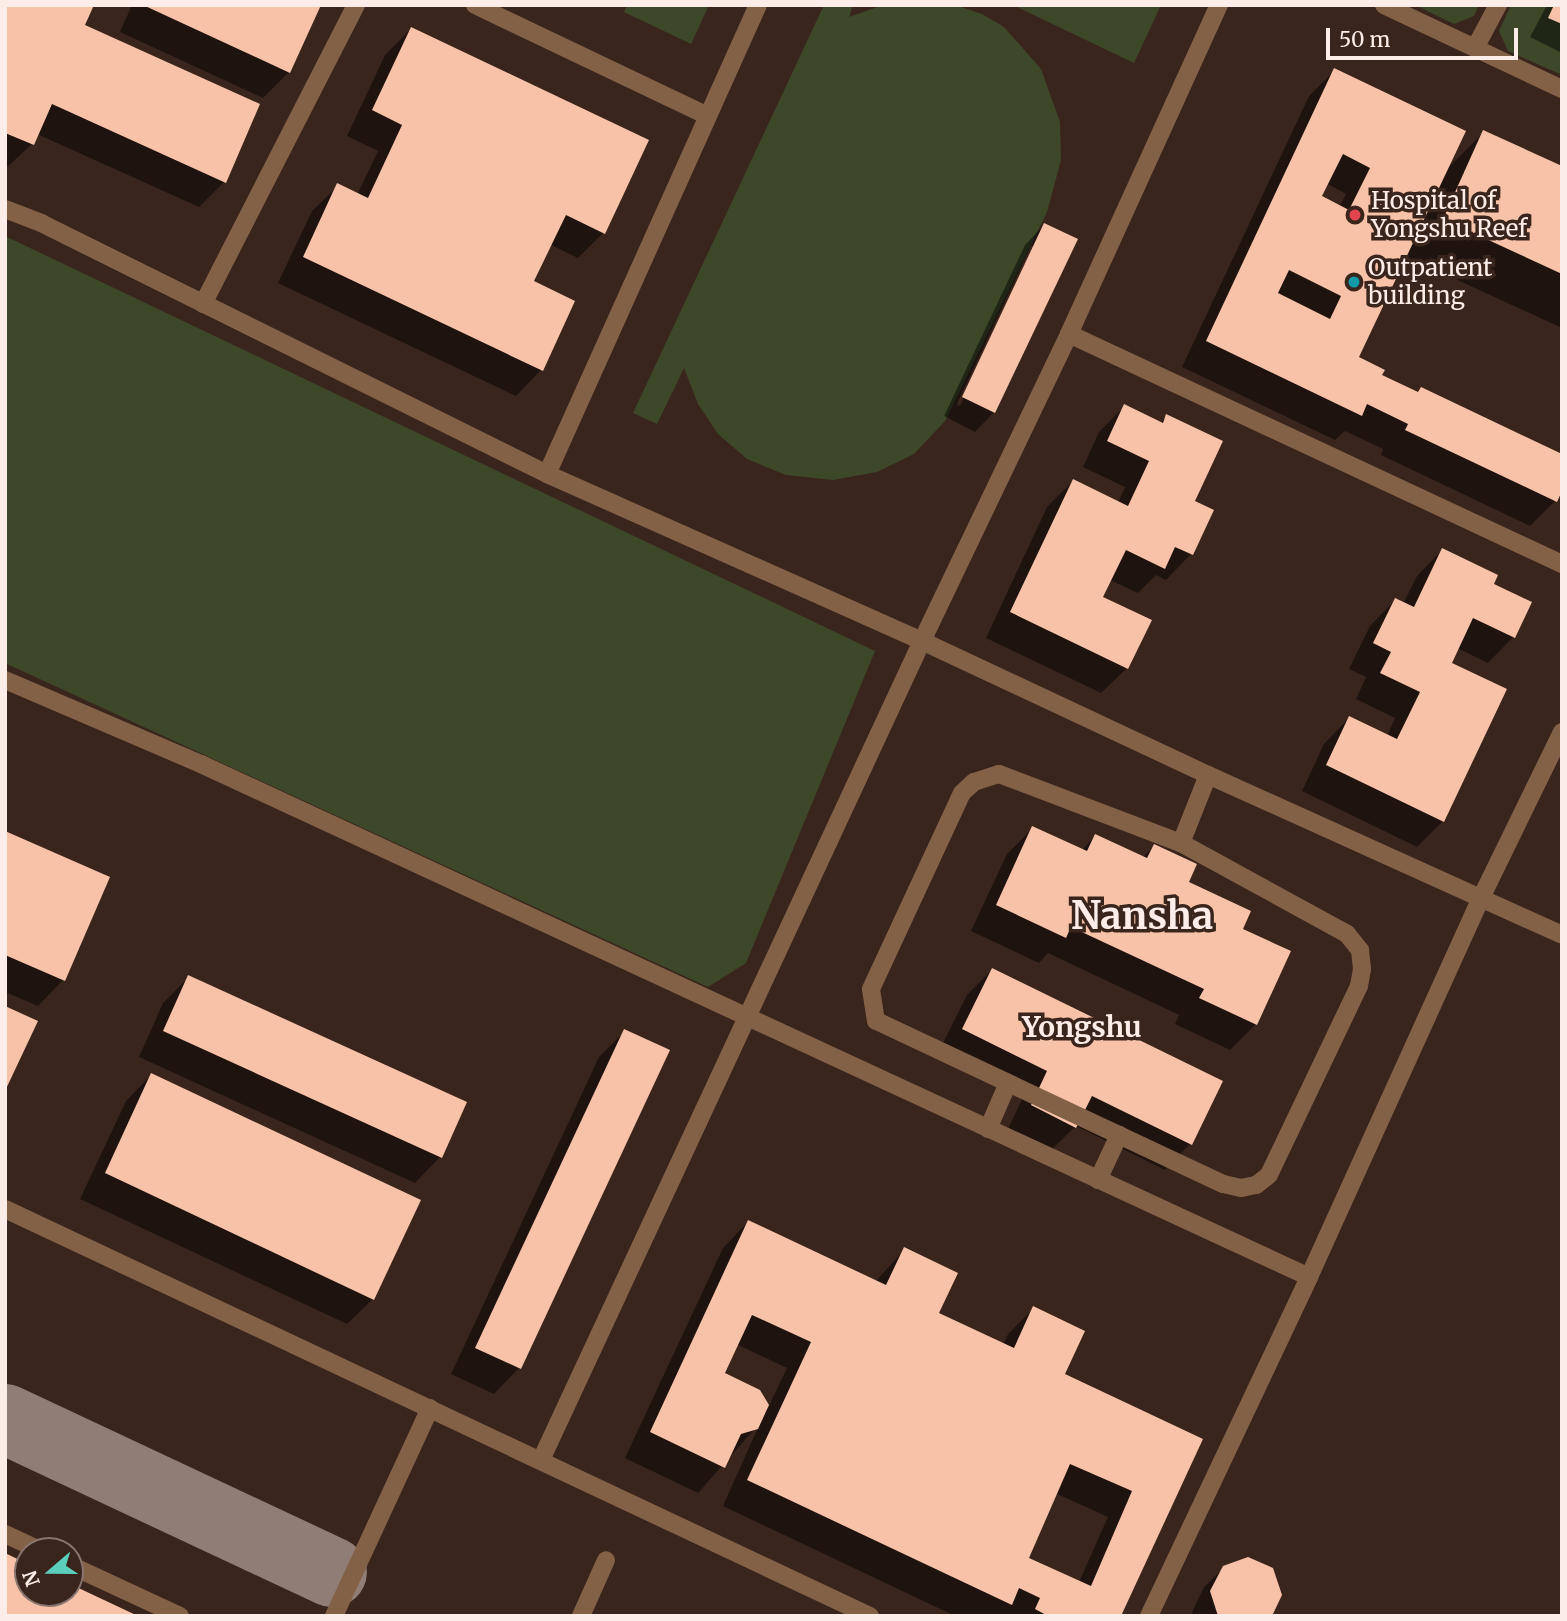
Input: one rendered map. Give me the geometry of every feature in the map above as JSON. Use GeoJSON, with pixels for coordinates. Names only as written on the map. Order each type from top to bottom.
{"type":"FeatureCollection","features":[{"type":"Feature","properties":{"kind":"street"},"geometry":{"type":"LineString","coordinates":[[203,304],[356,5]]}},
{"type":"Feature","properties":{"kind":"street"},"geometry":{"type":"LineString","coordinates":[[475,5],[706,115]]}},
{"type":"Feature","properties":{"kind":"street"},"geometry":{"type":"LineString","coordinates":[[547,474],[706,115],[758,5]]}},
{"type":"Feature","properties":{"kind":"street"},"geometry":{"type":"LineString","coordinates":[[541,1460],[922,641],[1069,334],[1219,5]]}},
{"type":"Feature","properties":{"kind":"street"},"geometry":{"type":"LineString","coordinates":[[1384,5],[1562,89]]}},
{"type":"Feature","properties":{"kind":"street"},"geometry":{"type":"LineString","coordinates":[[1475,48],[1499,5]]}},
{"type":"Feature","properties":{"kind":"street"},"geometry":{"type":"LineString","coordinates":[[5,209],[41,223],[547,474],[922,641],[1480,900],[1562,935]]}},
{"type":"Feature","properties":{"kind":"street"},"geometry":{"type":"LineString","coordinates":[[1069,334],[1562,564]]}},
{"type":"Feature","properties":{"kind":"street"},"geometry":{"type":"LineString","coordinates":[[5,680],[201,764],[1308,1277]]}},
{"type":"Feature","properties":{"kind":"street"},"geometry":{"type":"LineString","coordinates":[[1149,1616],[1480,900],[1562,732]]}},
{"type":"Feature","properties":{"kind":"street"},"geometry":{"type":"LineString","coordinates":[[999,774],[1181,843],[1347,934],[1360,950],[1362,969],[1359,986],[1269,1175],[1256,1185],[1241,1188],[1223,1184],[876,1021],[871,989],[962,793],[974,782],[999,774]]}},
{"type":"Feature","properties":{"kind":"street"},"geometry":{"type":"LineString","coordinates":[[1181,843],[1208,775]]}},
{"type":"Feature","properties":{"kind":"street"},"geometry":{"type":"LineString","coordinates":[[988,1129],[1008,1083]]}},
{"type":"Feature","properties":{"kind":"street"},"geometry":{"type":"LineString","coordinates":[[1098,1180],[1119,1135]]}},
{"type":"Feature","properties":{"kind":"street"},"geometry":{"type":"LineString","coordinates":[[5,1209],[870,1616]]}},
{"type":"Feature","properties":{"kind":"street"},"geometry":{"type":"LineString","coordinates":[[334,1616],[430,1408]]}},
{"type":"Feature","properties":{"kind":"street"},"geometry":{"type":"LineString","coordinates":[[581,1616],[606,1560]]}},
{"type":"Feature","properties":{"kind":"street"},"geometry":{"type":"LineString","coordinates":[[84,1571],[180,1616]]}},
{"type":"Feature","properties":{"kind":"green space"},"geometry":{"type":"Polygon","coordinates":[[[627,5],[709,5],[691,44],[624,12],[627,5]]]}},
{"type":"Feature","properties":{"kind":"green space"},"geometry":{"type":"Polygon","coordinates":[[[824,5],[853,5],[849,17],[883,5],[955,5],[982,14],[1004,27],[1041,69],[1060,122],[1061,160],[1047,212],[945,421],[914,454],[877,472],[833,480],[786,475],[747,459],[718,434],[698,404],[684,368],[657,424],[633,413],[824,5]]]}},
{"type":"Feature","properties":{"kind":"green space"},"geometry":{"type":"Polygon","coordinates":[[[1013,5],[1161,5],[1134,63],[1013,5]]]}},
{"type":"Feature","properties":{"kind":"green space"},"geometry":{"type":"Polygon","coordinates":[[[1415,5],[1479,5],[1474,16],[1454,24],[1415,5]]]}},
{"type":"Feature","properties":{"kind":"green space"},"geometry":{"type":"Polygon","coordinates":[[[1511,5],[1562,5],[1562,75],[1508,51],[1499,31],[1511,5]]]}},
{"type":"Feature","properties":{"kind":"green space"},"geometry":{"type":"Polygon","coordinates":[[[5,236],[875,651],[746,963],[708,987],[5,663],[5,236]]]}},
{"type":"Feature","properties":{"kind":"building"},"geometry":{"type":"Polygon","coordinates":[[[5,5],[94,5],[85,25],[260,104],[226,183],[52,104],[34,145],[5,133],[5,5]]]}},
{"type":"Feature","properties":{"kind":"building"},"geometry":{"type":"Polygon","coordinates":[[[143,5],[321,5],[290,73],[143,5]]]}},
{"type":"Feature","properties":{"kind":"building"},"geometry":{"type":"Polygon","coordinates":[[[1554,5],[1562,5],[1562,24],[1548,18],[1554,5]]]}},
{"type":"Feature","properties":{"kind":"building"},"geometry":{"type":"Polygon","coordinates":[[[411,27],[649,140],[605,234],[566,215],[534,281],[575,301],[543,371],[303,257],[337,183],[368,198],[402,125],[372,110],[411,27]]]}},
{"type":"Feature","properties":{"kind":"building","name":"Outpatient building"},"geometry":{"type":"Polygon","coordinates":[[[1334,68],[1466,131],[1359,357],[1385,370],[1382,375],[1418,392],[1421,387],[1562,454],[1562,491],[1557,502],[1405,430],[1408,424],[1367,404],[1362,416],[1206,341],[1334,68]],[[1343,154],[1322,196],[1349,210],[1370,168],[1343,154]],[[1289,270],[1278,293],[1330,319],[1341,296],[1289,270]]]}},
{"type":"Feature","properties":{"kind":"building"},"geometry":{"type":"Polygon","coordinates":[[[1483,130],[1562,166],[1562,274],[1443,219],[1483,130]]]}},
{"type":"Feature","properties":{"kind":"building"},"geometry":{"type":"Polygon","coordinates":[[[1044,223],[1078,239],[995,413],[962,397],[1044,223]]]}},
{"type":"Feature","properties":{"kind":"building"},"geometry":{"type":"Polygon","coordinates":[[[1124,404],[1163,423],[1166,414],[1223,441],[1195,501],[1214,510],[1193,555],[1175,547],[1165,569],[1126,550],[1103,597],[1152,620],[1128,669],[1010,612],[1073,479],[1128,506],[1149,461],[1107,441],[1124,404]]]}},
{"type":"Feature","properties":{"kind":"building"},"geometry":{"type":"Polygon","coordinates":[[[1442,548],[1498,575],[1494,584],[1532,602],[1515,638],[1473,618],[1452,663],[1507,689],[1444,822],[1326,765],[1349,716],[1397,739],[1420,692],[1380,673],[1391,652],[1373,643],[1395,598],[1414,607],[1442,548]]]}},
{"type":"Feature","properties":{"kind":"building"},"geometry":{"type":"Polygon","coordinates":[[[1032,826],[1087,851],[1095,834],[1147,858],[1154,844],[1197,864],[1189,882],[1251,911],[1243,929],[1291,951],[1257,1025],[1199,998],[1204,989],[1071,927],[1066,938],[996,905],[1032,826]]]}},
{"type":"Feature","properties":{"kind":"building"},"geometry":{"type":"Polygon","coordinates":[[[5,831],[110,877],[65,981],[5,955],[5,831]]]}},
{"type":"Feature","properties":{"kind":"building"},"geometry":{"type":"Polygon","coordinates":[[[992,968],[1223,1081],[1192,1145],[1092,1096],[1076,1128],[1031,1105],[1047,1071],[962,1029],[992,968]]]}},
{"type":"Feature","properties":{"kind":"building"},"geometry":{"type":"Polygon","coordinates":[[[188,975],[467,1102],[442,1158],[163,1031],[188,975]]]}},
{"type":"Feature","properties":{"kind":"building"},"geometry":{"type":"Polygon","coordinates":[[[5,1006],[38,1021],[5,1091],[5,1006]]]}},
{"type":"Feature","properties":{"kind":"building"},"geometry":{"type":"Polygon","coordinates":[[[624,1029],[670,1050],[521,1369],[475,1348],[624,1029]]]}},
{"type":"Feature","properties":{"kind":"building"},"geometry":{"type":"Polygon","coordinates":[[[151,1073],[421,1200],[374,1300],[105,1173],[151,1073]]]}},
{"type":"Feature","properties":{"kind":"building"},"geometry":{"type":"Polygon","coordinates":[[[748,1220],[886,1285],[904,1247],[958,1273],[939,1313],[1014,1348],[1033,1306],[1085,1331],[1065,1374],[1203,1439],[1121,1616],[1048,1616],[1035,1609],[1040,1598],[1019,1588],[1012,1605],[747,1480],[811,1342],[752,1315],[725,1373],[760,1390],[769,1405],[758,1429],[741,1434],[725,1468],[650,1432],[748,1220]],[[1070,1464],[1029,1558],[1091,1586],[1132,1491],[1070,1464]]]}},
{"type":"Feature","properties":{"kind":"building"},"geometry":{"type":"Polygon","coordinates":[[[5,1553],[14,1557],[14,1607],[84,1607],[84,1591],[138,1616],[5,1616],[5,1553]]]}},
{"type":"Feature","properties":{"kind":"building"},"geometry":{"type":"Polygon","coordinates":[[[1248,1557],[1273,1568],[1282,1595],[1272,1616],[1218,1616],[1210,1591],[1223,1566],[1248,1557]]]}},
{"type":"Feature","properties":{"kind":"taxiway"},"geometry":{"type":"LineString","coordinates":[[5,1419],[332,1572]]}},
{"type":"Feature","properties":{"kind":"place","name":"Hospital of Yongshu Reef"},"geometry":{"type":"Point","coordinates":[1355,215]}},
{"type":"Feature","properties":{"kind":"place","name":"Outpatient building"},"geometry":{"type":"Point","coordinates":[1354,282]}},
{"type":"Feature","properties":{"kind":"district","name":"Nansha"},"geometry":{"type":"Point","coordinates":[1142,916]}},
{"type":"Feature","properties":{"kind":"district","name":"Yongshu"},"geometry":{"type":"Point","coordinates":[1082,1027]}}]}
